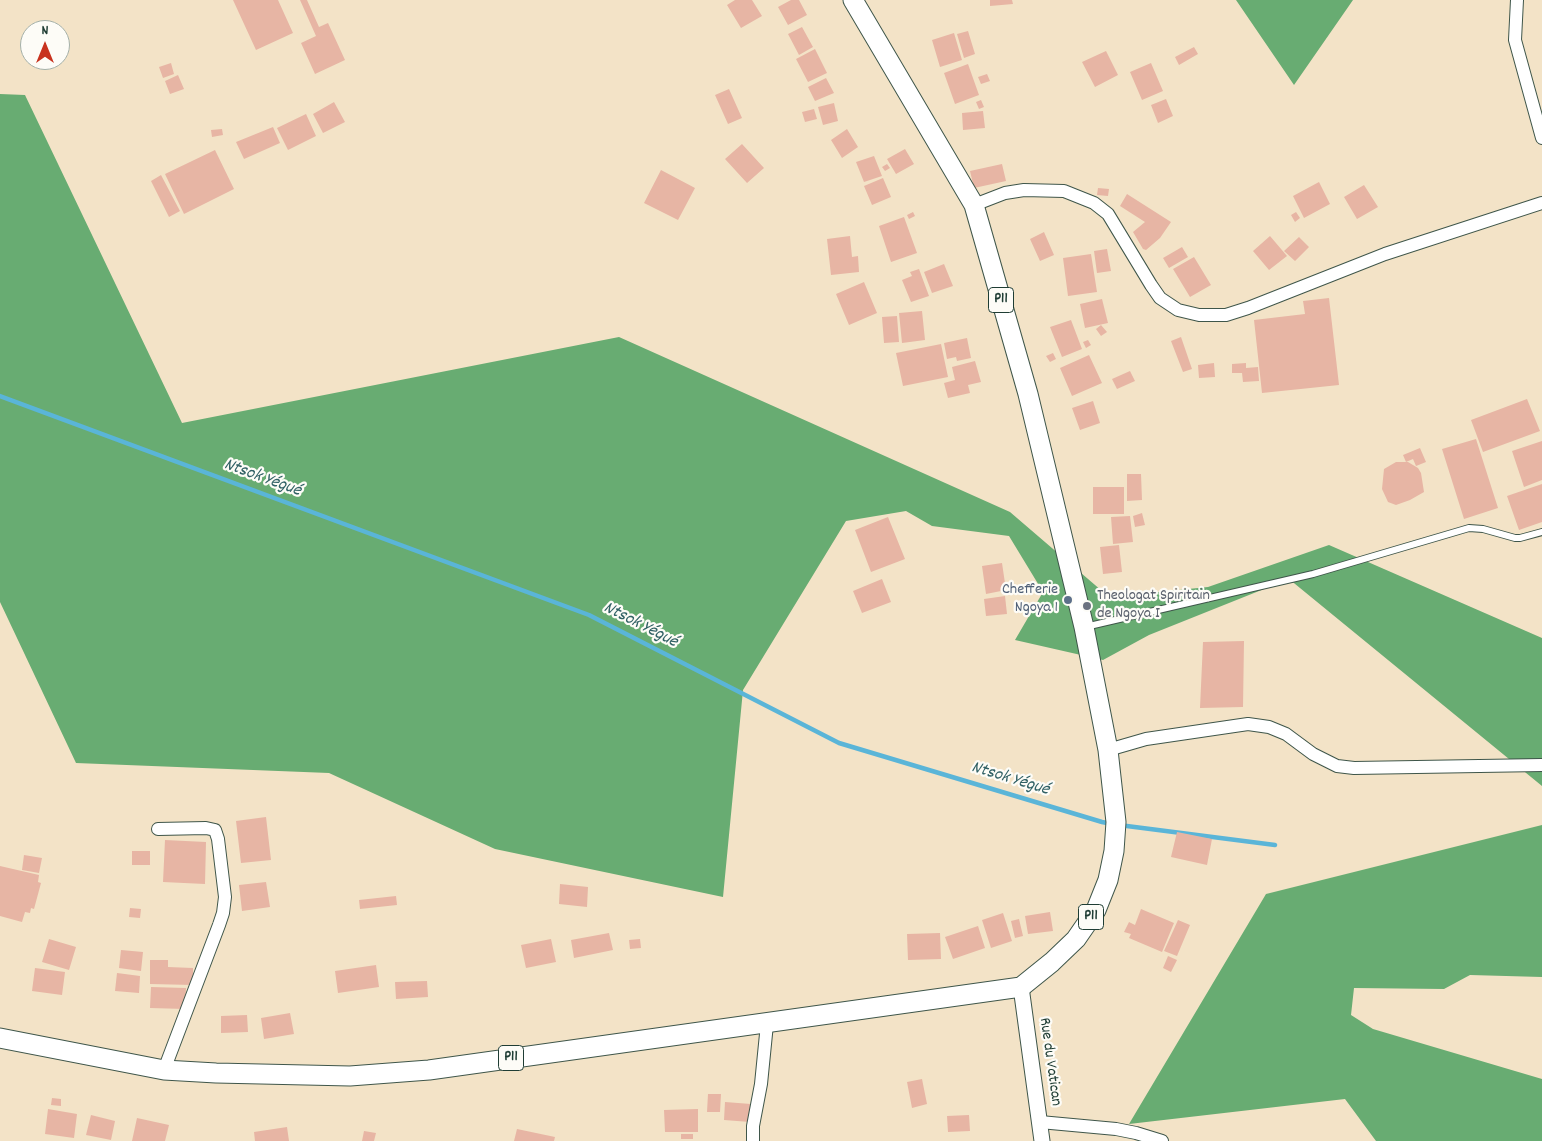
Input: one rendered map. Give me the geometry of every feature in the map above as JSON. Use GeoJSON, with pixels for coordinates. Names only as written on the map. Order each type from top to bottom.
{"type":"FeatureCollection","features":[{"type":"Feature","properties":{"kind":"main road","name":"P11"},"geometry":{"type":"LineString","coordinates":[[0,1038],[164,1070],[226,1074],[350,1076],[428,1070],[1021,987],[1052,962],[1076,939],[1096,910],[1108,880],[1114,851],[1116,822],[1108,750],[1084,627],[1028,394],[974,205],[853,0]]}},
{"type":"Feature","properties":{"kind":"street"},"geometry":{"type":"LineString","coordinates":[[1517,0],[1515,40],[1542,138]]}},
{"type":"Feature","properties":{"kind":"street"},"geometry":{"type":"LineString","coordinates":[[974,205],[1005,193],[1024,190],[1064,191],[1094,203],[1108,214],[1150,285],[1160,298],[1178,310],[1199,315],[1226,315],[1385,254],[1542,203]]}},
{"type":"Feature","properties":{"kind":"street"},"geometry":{"type":"LineString","coordinates":[[1108,750],[1146,739],[1248,724],[1269,727],[1286,734],[1313,754],[1337,766],[1354,768],[1542,765]]}},
{"type":"Feature","properties":{"kind":"street"},"geometry":{"type":"LineString","coordinates":[[158,829],[206,828],[215,830],[218,839],[225,897],[219,925],[164,1070]]}},
{"type":"Feature","properties":{"kind":"street","name":"Rue du Vatican"},"geometry":{"type":"LineString","coordinates":[[1021,987],[1042,1141]]}},
{"type":"Feature","properties":{"kind":"street"},"geometry":{"type":"LineString","coordinates":[[753,1141],[753,1126],[762,1076],[767,1024]]}},
{"type":"Feature","properties":{"kind":"street"},"geometry":{"type":"LineString","coordinates":[[1040,1122],[1116,1129],[1162,1141]]}},
{"type":"Feature","properties":{"kind":"lane"},"geometry":{"type":"LineString","coordinates":[[1084,627],[1313,574],[1469,528],[1483,529],[1515,538],[1542,532]]}},
{"type":"Feature","properties":{"kind":"green space"},"geometry":{"type":"Polygon","coordinates":[[[1236,0],[1353,0],[1294,85],[1236,0]]]}},
{"type":"Feature","properties":{"kind":"green space"},"geometry":{"type":"Polygon","coordinates":[[[0,94],[25,95],[182,423],[619,337],[1010,512],[1109,597],[1208,587],[1329,545],[1542,638],[1542,786],[1289,579],[1149,635],[1103,660],[1015,640],[1043,592],[1009,536],[932,526],[906,511],[846,521],[743,690],[723,897],[495,849],[329,773],[76,763],[0,602],[0,94]]]}},
{"type":"Feature","properties":{"kind":"green space"},"geometry":{"type":"Polygon","coordinates":[[[1542,825],[1542,977],[1470,975],[1444,989],[1354,988],[1351,1015],[1373,1029],[1542,1079],[1542,1141],[1376,1141],[1345,1099],[1129,1124],[1266,894],[1542,825]]]}},
{"type":"Feature","properties":{"kind":"building"},"geometry":{"type":"Polygon","coordinates":[[[233,0],[278,0],[293,33],[256,50],[233,0]]]}},
{"type":"Feature","properties":{"kind":"building"},"geometry":{"type":"Polygon","coordinates":[[[300,0],[307,0],[319,27],[328,23],[345,60],[315,74],[301,43],[316,36],[300,0]]]}},
{"type":"Feature","properties":{"kind":"building"},"geometry":{"type":"Polygon","coordinates":[[[735,0],[752,0],[762,16],[741,28],[727,5],[735,0]]]}},
{"type":"Feature","properties":{"kind":"building"},"geometry":{"type":"Polygon","coordinates":[[[791,0],[799,0],[807,15],[788,25],[778,7],[791,0]]]}},
{"type":"Feature","properties":{"kind":"building"},"geometry":{"type":"Polygon","coordinates":[[[990,0],[1012,0],[1013,4],[990,6],[990,0]]]}},
{"type":"Feature","properties":{"kind":"building"},"geometry":{"type":"Polygon","coordinates":[[[802,27],[813,47],[799,55],[788,34],[802,27]]]}},
{"type":"Feature","properties":{"kind":"building"},"geometry":{"type":"Polygon","coordinates":[[[968,31],[975,54],[964,58],[957,34],[968,31]]]}},
{"type":"Feature","properties":{"kind":"building"},"geometry":{"type":"Polygon","coordinates":[[[954,33],[962,60],[940,67],[932,40],[954,33]]]}},
{"type":"Feature","properties":{"kind":"building"},"geometry":{"type":"Polygon","coordinates":[[[1194,47],[1198,54],[1179,65],[1175,57],[1194,47]]]}},
{"type":"Feature","properties":{"kind":"building"},"geometry":{"type":"Polygon","coordinates":[[[815,49],[827,73],[808,82],[796,59],[815,49]]]}},
{"type":"Feature","properties":{"kind":"building"},"geometry":{"type":"Polygon","coordinates":[[[1106,51],[1118,75],[1095,87],[1082,62],[1106,51]]]}},
{"type":"Feature","properties":{"kind":"building"},"geometry":{"type":"Polygon","coordinates":[[[171,63],[174,74],[163,78],[159,67],[171,63]]]}},
{"type":"Feature","properties":{"kind":"building"},"geometry":{"type":"Polygon","coordinates":[[[1151,63],[1163,91],[1142,100],[1130,72],[1151,63]]]}},
{"type":"Feature","properties":{"kind":"building"},"geometry":{"type":"Polygon","coordinates":[[[968,64],[979,95],[955,104],[944,73],[968,64]]]}},
{"type":"Feature","properties":{"kind":"building"},"geometry":{"type":"Polygon","coordinates":[[[987,74],[990,81],[981,84],[978,77],[987,74]]]}},
{"type":"Feature","properties":{"kind":"building"},"geometry":{"type":"Polygon","coordinates":[[[178,75],[184,89],[170,94],[165,81],[178,75]]]}},
{"type":"Feature","properties":{"kind":"building"},"geometry":{"type":"Polygon","coordinates":[[[826,78],[834,93],[815,101],[808,87],[826,78]]]}},
{"type":"Feature","properties":{"kind":"building"},"geometry":{"type":"Polygon","coordinates":[[[729,89],[742,118],[728,124],[715,95],[729,89]]]}},
{"type":"Feature","properties":{"kind":"building"},"geometry":{"type":"Polygon","coordinates":[[[1166,99],[1173,116],[1158,123],[1151,105],[1166,99]]]}},
{"type":"Feature","properties":{"kind":"building"},"geometry":{"type":"Polygon","coordinates":[[[981,100],[984,107],[979,109],[976,102],[981,100]]]}},
{"type":"Feature","properties":{"kind":"building"},"geometry":{"type":"Polygon","coordinates":[[[334,102],[345,122],[323,133],[313,114],[334,102]]]}},
{"type":"Feature","properties":{"kind":"building"},"geometry":{"type":"Polygon","coordinates":[[[834,103],[838,121],[823,125],[818,107],[834,103]]]}},
{"type":"Feature","properties":{"kind":"building"},"geometry":{"type":"Polygon","coordinates":[[[814,109],[817,119],[805,122],[802,112],[814,109]]]}},
{"type":"Feature","properties":{"kind":"building"},"geometry":{"type":"Polygon","coordinates":[[[983,111],[985,128],[963,130],[962,113],[983,111]]]}},
{"type":"Feature","properties":{"kind":"building"},"geometry":{"type":"Polygon","coordinates":[[[306,114],[316,136],[288,150],[277,128],[306,114]]]}},
{"type":"Feature","properties":{"kind":"building"},"geometry":{"type":"Polygon","coordinates":[[[273,127],[280,143],[244,159],[236,142],[273,127]]]}},
{"type":"Feature","properties":{"kind":"building"},"geometry":{"type":"Polygon","coordinates":[[[222,129],[223,135],[212,137],[211,130],[222,129]]]}},
{"type":"Feature","properties":{"kind":"building"},"geometry":{"type":"Polygon","coordinates":[[[847,129],[858,147],[842,158],[831,140],[847,129]]]}},
{"type":"Feature","properties":{"kind":"building"},"geometry":{"type":"Polygon","coordinates":[[[742,144],[764,168],[747,183],[725,159],[742,144]]]}},
{"type":"Feature","properties":{"kind":"building"},"geometry":{"type":"Polygon","coordinates":[[[905,149],[914,164],[896,174],[887,159],[905,149]]]}},
{"type":"Feature","properties":{"kind":"building"},"geometry":{"type":"Polygon","coordinates":[[[215,150],[234,189],[184,214],[165,174],[215,150]]]}},
{"type":"Feature","properties":{"kind":"building"},"geometry":{"type":"Polygon","coordinates":[[[874,156],[882,176],[864,182],[856,162],[874,156]]]}},
{"type":"Feature","properties":{"kind":"building"},"geometry":{"type":"Polygon","coordinates":[[[887,164],[890,168],[885,171],[882,167],[887,164]]]}},
{"type":"Feature","properties":{"kind":"building"},"geometry":{"type":"Polygon","coordinates":[[[1002,164],[1006,181],[974,188],[970,171],[1002,164]]]}},
{"type":"Feature","properties":{"kind":"building"},"geometry":{"type":"Polygon","coordinates":[[[661,170],[695,188],[678,220],[644,203],[661,170]]]}},
{"type":"Feature","properties":{"kind":"building"},"geometry":{"type":"Polygon","coordinates":[[[161,175],[180,211],[169,217],[151,181],[161,175]]]}},
{"type":"Feature","properties":{"kind":"building"},"geometry":{"type":"Polygon","coordinates":[[[883,178],[891,197],[872,205],[864,186],[883,178]]]}},
{"type":"Feature","properties":{"kind":"building"},"geometry":{"type":"Polygon","coordinates":[[[1319,182],[1330,204],[1304,218],[1293,196],[1319,182]]]}},
{"type":"Feature","properties":{"kind":"building"},"geometry":{"type":"Polygon","coordinates":[[[1364,185],[1378,207],[1357,219],[1344,197],[1364,185]]]}},
{"type":"Feature","properties":{"kind":"building"},"geometry":{"type":"Polygon","coordinates":[[[1098,188],[1109,189],[1108,196],[1097,195],[1098,188]]]}},
{"type":"Feature","properties":{"kind":"building"},"geometry":{"type":"Polygon","coordinates":[[[1127,194],[1171,222],[1160,238],[1146,250],[1143,249],[1133,232],[1145,222],[1120,206],[1127,194]]]}},
{"type":"Feature","properties":{"kind":"building"},"geometry":{"type":"Polygon","coordinates":[[[913,212],[915,216],[909,219],[907,215],[913,212]]]}},
{"type":"Feature","properties":{"kind":"building"},"geometry":{"type":"Polygon","coordinates":[[[1296,212],[1300,218],[1295,222],[1291,215],[1296,212]]]}},
{"type":"Feature","properties":{"kind":"building"},"geometry":{"type":"Polygon","coordinates":[[[904,217],[917,253],[891,262],[879,226],[904,217]]]}},
{"type":"Feature","properties":{"kind":"building"},"geometry":{"type":"Polygon","coordinates":[[[1044,232],[1054,255],[1040,261],[1030,239],[1044,232]]]}},
{"type":"Feature","properties":{"kind":"building"},"geometry":{"type":"Polygon","coordinates":[[[850,236],[852,257],[858,256],[859,272],[831,275],[827,239],[850,236]]]}},
{"type":"Feature","properties":{"kind":"building"},"geometry":{"type":"Polygon","coordinates":[[[1270,236],[1287,256],[1269,270],[1253,251],[1270,236]]]}},
{"type":"Feature","properties":{"kind":"building"},"geometry":{"type":"Polygon","coordinates":[[[1299,237],[1309,247],[1295,261],[1284,251],[1299,237]]]}},
{"type":"Feature","properties":{"kind":"building"},"geometry":{"type":"Polygon","coordinates":[[[1182,247],[1188,257],[1169,268],[1163,258],[1182,247]]]}},
{"type":"Feature","properties":{"kind":"building"},"geometry":{"type":"Polygon","coordinates":[[[1107,249],[1111,271],[1097,273],[1094,251],[1107,249]]]}},
{"type":"Feature","properties":{"kind":"building"},"geometry":{"type":"Polygon","coordinates":[[[1091,254],[1097,292],[1068,296],[1063,258],[1091,254]]]}},
{"type":"Feature","properties":{"kind":"building"},"geometry":{"type":"Polygon","coordinates":[[[1194,257],[1211,285],[1190,297],[1173,269],[1194,257]]]}},
{"type":"Feature","properties":{"kind":"building"},"geometry":{"type":"Polygon","coordinates":[[[944,264],[953,286],[932,293],[924,272],[944,264]]]}},
{"type":"Feature","properties":{"kind":"building"},"geometry":{"type":"Polygon","coordinates":[[[919,269],[929,296],[911,302],[902,280],[912,276],[910,272],[919,269]]]}},
{"type":"Feature","properties":{"kind":"building"},"geometry":{"type":"Polygon","coordinates":[[[864,282],[877,313],[849,325],[836,294],[864,282]]]}},
{"type":"Feature","properties":{"kind":"building"},"geometry":{"type":"Polygon","coordinates":[[[1329,298],[1339,385],[1262,393],[1254,320],[1305,314],[1303,301],[1329,298]]]}},
{"type":"Feature","properties":{"kind":"building"},"geometry":{"type":"Polygon","coordinates":[[[1102,299],[1108,323],[1085,328],[1080,304],[1102,299]]]}},
{"type":"Feature","properties":{"kind":"building"},"geometry":{"type":"Polygon","coordinates":[[[922,311],[925,340],[902,343],[899,313],[922,311]]]}},
{"type":"Feature","properties":{"kind":"building"},"geometry":{"type":"Polygon","coordinates":[[[897,316],[899,342],[884,343],[882,317],[897,316]]]}},
{"type":"Feature","properties":{"kind":"building"},"geometry":{"type":"Polygon","coordinates":[[[1071,320],[1082,349],[1062,357],[1050,327],[1071,320]]]}},
{"type":"Feature","properties":{"kind":"building"},"geometry":{"type":"Polygon","coordinates":[[[1101,325],[1107,332],[1101,336],[1096,329],[1101,325]]]}},
{"type":"Feature","properties":{"kind":"building"},"geometry":{"type":"Polygon","coordinates":[[[1181,337],[1192,369],[1183,372],[1171,341],[1181,337]]]}},
{"type":"Feature","properties":{"kind":"building"},"geometry":{"type":"Polygon","coordinates":[[[967,338],[971,358],[957,361],[956,357],[947,359],[944,343],[967,338]]]}},
{"type":"Feature","properties":{"kind":"building"},"geometry":{"type":"Polygon","coordinates":[[[1088,340],[1091,345],[1086,348],[1083,342],[1088,340]]]}},
{"type":"Feature","properties":{"kind":"building"},"geometry":{"type":"Polygon","coordinates":[[[941,344],[948,377],[903,386],[896,353],[941,344]]]}},
{"type":"Feature","properties":{"kind":"building"},"geometry":{"type":"Polygon","coordinates":[[[1053,353],[1056,359],[1050,362],[1046,356],[1053,353]]]}},
{"type":"Feature","properties":{"kind":"building"},"geometry":{"type":"Polygon","coordinates":[[[1089,355],[1102,383],[1072,396],[1060,368],[1089,355]]]}},
{"type":"Feature","properties":{"kind":"building"},"geometry":{"type":"Polygon","coordinates":[[[975,361],[981,382],[968,385],[970,393],[948,398],[944,383],[955,380],[952,367],[975,361]]]}},
{"type":"Feature","properties":{"kind":"building"},"geometry":{"type":"Polygon","coordinates":[[[1214,363],[1215,377],[1199,378],[1198,365],[1214,363]]]}},
{"type":"Feature","properties":{"kind":"building"},"geometry":{"type":"Polygon","coordinates":[[[1246,363],[1246,368],[1258,367],[1259,381],[1243,382],[1242,373],[1232,373],[1232,364],[1246,363]]]}},
{"type":"Feature","properties":{"kind":"building"},"geometry":{"type":"Polygon","coordinates":[[[1130,371],[1135,381],[1117,389],[1112,379],[1130,371]]]}},
{"type":"Feature","properties":{"kind":"building"},"geometry":{"type":"Polygon","coordinates":[[[1527,399],[1540,431],[1483,452],[1471,420],[1527,399]]]}},
{"type":"Feature","properties":{"kind":"building"},"geometry":{"type":"Polygon","coordinates":[[[1093,401],[1100,423],[1080,430],[1072,408],[1093,401]]]}},
{"type":"Feature","properties":{"kind":"building"},"geometry":{"type":"Polygon","coordinates":[[[1476,439],[1498,508],[1464,519],[1442,449],[1476,439]]]}},
{"type":"Feature","properties":{"kind":"building"},"geometry":{"type":"Polygon","coordinates":[[[1542,441],[1542,480],[1524,487],[1512,451],[1542,441]]]}},
{"type":"Feature","properties":{"kind":"building"},"geometry":{"type":"Polygon","coordinates":[[[1420,448],[1426,462],[1416,466],[1413,459],[1406,462],[1403,455],[1420,448]]]}},
{"type":"Feature","properties":{"kind":"building"},"geometry":{"type":"Polygon","coordinates":[[[1396,462],[1408,462],[1418,468],[1421,473],[1424,492],[1396,505],[1388,502],[1382,489],[1384,469],[1396,462]]]}},
{"type":"Feature","properties":{"kind":"building"},"geometry":{"type":"Polygon","coordinates":[[[1127,474],[1141,474],[1142,500],[1127,501],[1127,474]]]}},
{"type":"Feature","properties":{"kind":"building"},"geometry":{"type":"Polygon","coordinates":[[[1542,484],[1542,522],[1519,530],[1507,496],[1542,484]]]}},
{"type":"Feature","properties":{"kind":"building"},"geometry":{"type":"Polygon","coordinates":[[[1093,487],[1124,487],[1124,514],[1093,514],[1093,487]]]}},
{"type":"Feature","properties":{"kind":"building"},"geometry":{"type":"Polygon","coordinates":[[[1142,513],[1145,525],[1135,527],[1133,516],[1142,513]]]}},
{"type":"Feature","properties":{"kind":"building"},"geometry":{"type":"Polygon","coordinates":[[[1130,516],[1133,542],[1113,544],[1111,517],[1130,516]]]}},
{"type":"Feature","properties":{"kind":"building"},"geometry":{"type":"Polygon","coordinates":[[[888,517],[905,559],[871,572],[855,530],[888,517]]]}},
{"type":"Feature","properties":{"kind":"building"},"geometry":{"type":"Polygon","coordinates":[[[1119,545],[1122,572],[1103,574],[1100,547],[1119,545]]]}},
{"type":"Feature","properties":{"kind":"building"},"geometry":{"type":"Polygon","coordinates":[[[1002,563],[1006,590],[986,594],[982,566],[1002,563]]]}},
{"type":"Feature","properties":{"kind":"building"},"geometry":{"type":"Polygon","coordinates":[[[882,579],[891,602],[862,613],[853,591],[882,579]]]}},
{"type":"Feature","properties":{"kind":"building"},"geometry":{"type":"Polygon","coordinates":[[[1005,596],[1007,614],[986,616],[984,599],[1005,596]]]}},
{"type":"Feature","properties":{"kind":"building"},"geometry":{"type":"Polygon","coordinates":[[[1244,641],[1243,707],[1200,708],[1203,642],[1244,641]]]}},
{"type":"Feature","properties":{"kind":"building"},"geometry":{"type":"Polygon","coordinates":[[[266,817],[271,860],[241,863],[236,821],[266,817]]]}},
{"type":"Feature","properties":{"kind":"building"},"geometry":{"type":"Polygon","coordinates":[[[1177,832],[1212,839],[1207,865],[1171,857],[1177,832]]]}},
{"type":"Feature","properties":{"kind":"building"},"geometry":{"type":"Polygon","coordinates":[[[165,840],[206,842],[205,884],[163,882],[165,840]]]}},
{"type":"Feature","properties":{"kind":"building"},"geometry":{"type":"Polygon","coordinates":[[[132,851],[150,851],[150,865],[132,865],[132,851]]]}},
{"type":"Feature","properties":{"kind":"building"},"geometry":{"type":"Polygon","coordinates":[[[24,855],[42,858],[39,873],[22,870],[24,855]]]}},
{"type":"Feature","properties":{"kind":"building"},"geometry":{"type":"Polygon","coordinates":[[[0,866],[39,875],[38,882],[41,883],[34,909],[31,908],[30,913],[25,912],[22,922],[0,916],[0,866]]]}},
{"type":"Feature","properties":{"kind":"building"},"geometry":{"type":"Polygon","coordinates":[[[266,882],[270,907],[242,911],[239,885],[266,882]]]}},
{"type":"Feature","properties":{"kind":"building"},"geometry":{"type":"Polygon","coordinates":[[[560,884],[588,887],[587,907],[559,904],[560,884]]]}},
{"type":"Feature","properties":{"kind":"building"},"geometry":{"type":"Polygon","coordinates":[[[396,896],[397,905],[360,909],[359,900],[396,896]]]}},
{"type":"Feature","properties":{"kind":"building"},"geometry":{"type":"Polygon","coordinates":[[[130,908],[141,909],[140,918],[129,917],[130,908]]]}},
{"type":"Feature","properties":{"kind":"building"},"geometry":{"type":"Polygon","coordinates":[[[1141,909],[1174,923],[1162,952],[1129,938],[1131,934],[1124,932],[1129,922],[1135,925],[1141,909]]]}},
{"type":"Feature","properties":{"kind":"building"},"geometry":{"type":"Polygon","coordinates":[[[1050,912],[1053,931],[1028,934],[1025,916],[1050,912]]]}},
{"type":"Feature","properties":{"kind":"building"},"geometry":{"type":"Polygon","coordinates":[[[1003,913],[1012,941],[991,948],[982,920],[1003,913]]]}},
{"type":"Feature","properties":{"kind":"building"},"geometry":{"type":"Polygon","coordinates":[[[1019,919],[1023,936],[1015,938],[1011,921],[1019,919]]]}},
{"type":"Feature","properties":{"kind":"building"},"geometry":{"type":"Polygon","coordinates":[[[1178,920],[1190,925],[1177,956],[1164,951],[1178,920]]]}},
{"type":"Feature","properties":{"kind":"building"},"geometry":{"type":"Polygon","coordinates":[[[978,926],[985,948],[953,959],[945,937],[978,926]]]}},
{"type":"Feature","properties":{"kind":"building"},"geometry":{"type":"Polygon","coordinates":[[[609,933],[613,950],[574,958],[571,940],[609,933]]]}},
{"type":"Feature","properties":{"kind":"building"},"geometry":{"type":"Polygon","coordinates":[[[940,933],[941,959],[908,960],[907,934],[940,933]]]}},
{"type":"Feature","properties":{"kind":"building"},"geometry":{"type":"Polygon","coordinates":[[[49,939],[76,947],[69,970],[42,962],[49,939]]]}},
{"type":"Feature","properties":{"kind":"building"},"geometry":{"type":"Polygon","coordinates":[[[551,939],[556,962],[526,968],[521,945],[551,939]]]}},
{"type":"Feature","properties":{"kind":"building"},"geometry":{"type":"Polygon","coordinates":[[[640,939],[641,948],[630,949],[629,940],[640,939]]]}},
{"type":"Feature","properties":{"kind":"building"},"geometry":{"type":"Polygon","coordinates":[[[121,950],[143,952],[141,971],[119,968],[121,950]]]}},
{"type":"Feature","properties":{"kind":"building"},"geometry":{"type":"Polygon","coordinates":[[[1168,956],[1177,960],[1171,972],[1163,968],[1168,956]]]}},
{"type":"Feature","properties":{"kind":"building"},"geometry":{"type":"Polygon","coordinates":[[[150,960],[168,960],[168,967],[193,968],[193,985],[150,984],[150,960]]]}},
{"type":"Feature","properties":{"kind":"building"},"geometry":{"type":"Polygon","coordinates":[[[376,965],[379,987],[338,993],[335,971],[376,965]]]}},
{"type":"Feature","properties":{"kind":"building"},"geometry":{"type":"Polygon","coordinates":[[[35,968],[65,972],[62,995],[32,991],[35,968]]]}},
{"type":"Feature","properties":{"kind":"building"},"geometry":{"type":"Polygon","coordinates":[[[117,973],[140,976],[139,993],[115,991],[117,973]]]}},
{"type":"Feature","properties":{"kind":"building"},"geometry":{"type":"Polygon","coordinates":[[[427,981],[428,997],[396,999],[395,982],[427,981]]]}},
{"type":"Feature","properties":{"kind":"building"},"geometry":{"type":"Polygon","coordinates":[[[151,987],[186,988],[185,1009],[150,1008],[151,987]]]}},
{"type":"Feature","properties":{"kind":"building"},"geometry":{"type":"Polygon","coordinates":[[[290,1013],[294,1034],[264,1039],[261,1018],[290,1013]]]}},
{"type":"Feature","properties":{"kind":"building"},"geometry":{"type":"Polygon","coordinates":[[[247,1015],[248,1032],[221,1033],[221,1016],[247,1015]]]}},
{"type":"Feature","properties":{"kind":"building"},"geometry":{"type":"Polygon","coordinates":[[[922,1079],[927,1104],[912,1108],[907,1082],[922,1079]]]}},
{"type":"Feature","properties":{"kind":"building"},"geometry":{"type":"Polygon","coordinates":[[[708,1094],[721,1094],[720,1112],[707,1112],[708,1094]]]}},
{"type":"Feature","properties":{"kind":"building"},"geometry":{"type":"Polygon","coordinates":[[[52,1098],[61,1099],[61,1106],[51,1105],[52,1098]]]}},
{"type":"Feature","properties":{"kind":"building"},"geometry":{"type":"Polygon","coordinates":[[[725,1102],[751,1104],[750,1122],[724,1120],[725,1102]]]}},
{"type":"Feature","properties":{"kind":"building"},"geometry":{"type":"Polygon","coordinates":[[[48,1109],[77,1114],[74,1138],[45,1134],[48,1109]]]}},
{"type":"Feature","properties":{"kind":"building"},"geometry":{"type":"Polygon","coordinates":[[[698,1109],[698,1132],[665,1132],[664,1110],[698,1109]]]}},
{"type":"Feature","properties":{"kind":"building"},"geometry":{"type":"Polygon","coordinates":[[[91,1115],[115,1121],[111,1140],[86,1135],[91,1115]]]}},
{"type":"Feature","properties":{"kind":"building"},"geometry":{"type":"Polygon","coordinates":[[[969,1115],[970,1131],[948,1132],[947,1116],[969,1115]]]}},
{"type":"Feature","properties":{"kind":"building"},"geometry":{"type":"Polygon","coordinates":[[[137,1118],[169,1125],[165,1141],[132,1141],[137,1118]]]}},
{"type":"Feature","properties":{"kind":"building"},"geometry":{"type":"Polygon","coordinates":[[[287,1127],[289,1141],[255,1141],[254,1132],[287,1127]]]}},
{"type":"Feature","properties":{"kind":"building"},"geometry":{"type":"Polygon","coordinates":[[[517,1129],[555,1137],[554,1141],[514,1141],[517,1129]]]}},
{"type":"Feature","properties":{"kind":"building"},"geometry":{"type":"Polygon","coordinates":[[[364,1131],[376,1133],[374,1141],[362,1141],[364,1131]]]}},
{"type":"Feature","properties":{"kind":"building"},"geometry":{"type":"Polygon","coordinates":[[[681,1134],[693,1134],[693,1139],[681,1139],[681,1134]]]}},
{"type":"Feature","properties":{"kind":"waterway","name":"Ntsok Yégué"},"geometry":{"type":"LineString","coordinates":[[0,396],[589,615],[839,743],[1112,824]]}},
{"type":"Feature","properties":{"kind":"waterway","name":"Ntsok Yégué"},"geometry":{"type":"LineString","coordinates":[[1119,825],[1275,845]]}},
{"type":"Feature","properties":{"kind":"place","name":"Chefferie Ngoya 1"},"geometry":{"type":"Point","coordinates":[1068,600]}},
{"type":"Feature","properties":{"kind":"place","name":"Theologat Spiritain de Ngoya I"},"geometry":{"type":"Point","coordinates":[1087,606]}}]}
